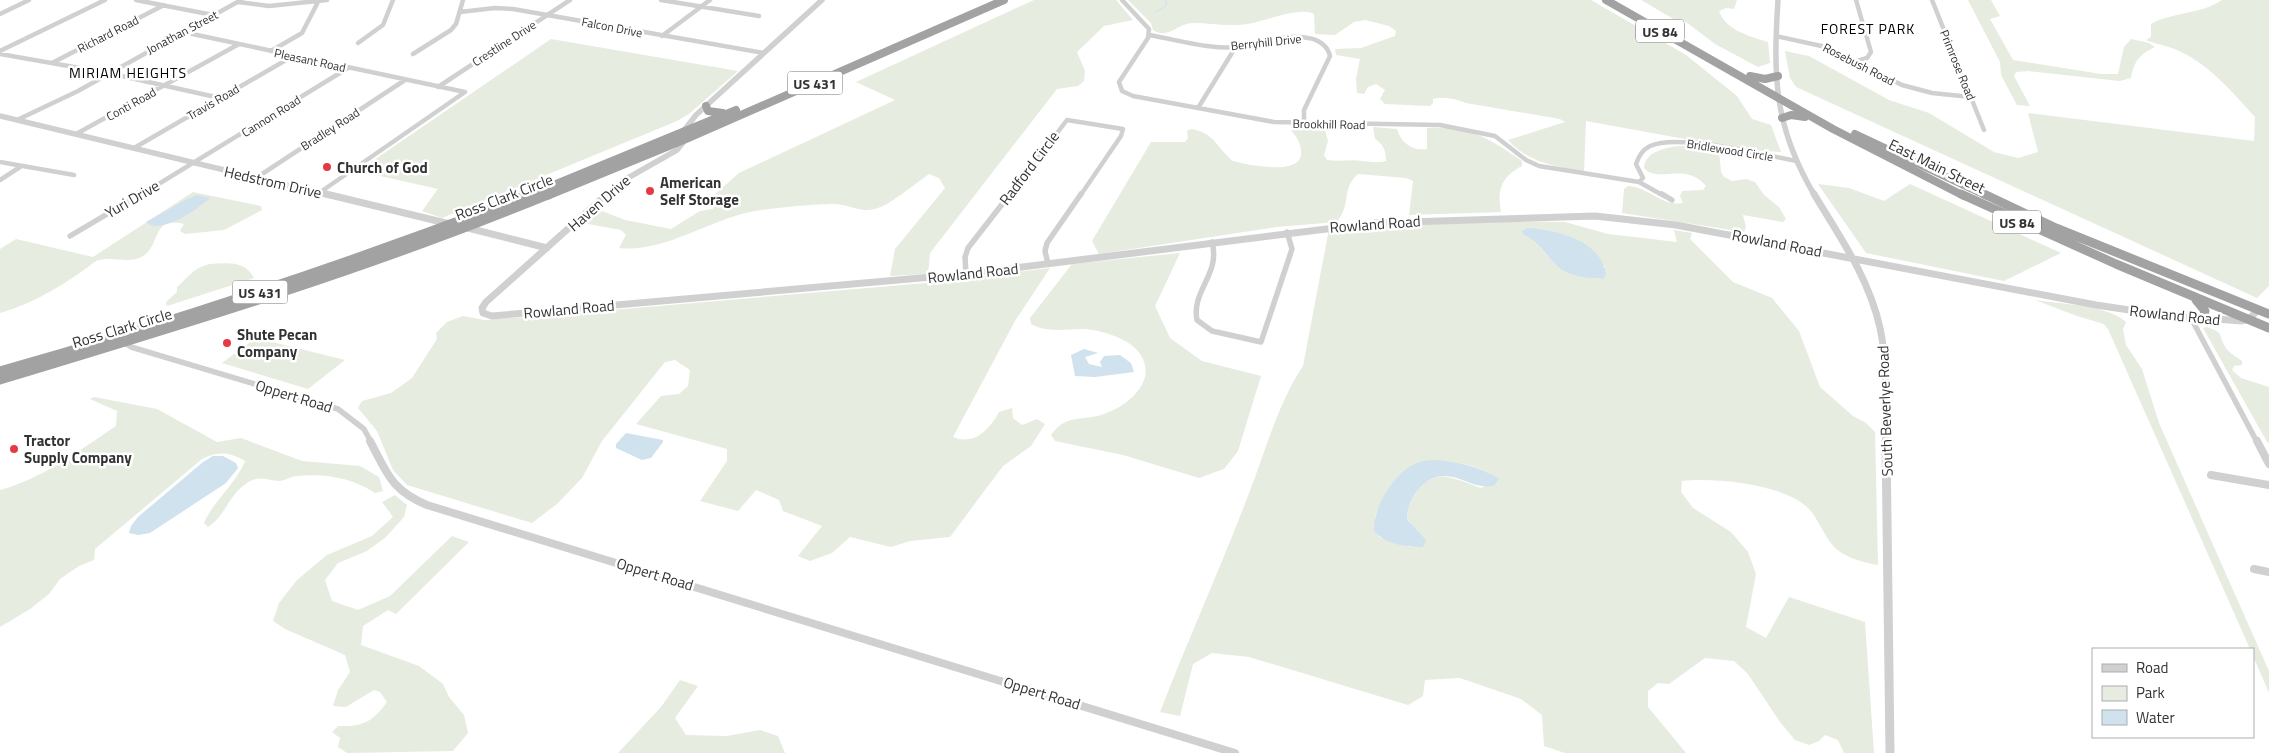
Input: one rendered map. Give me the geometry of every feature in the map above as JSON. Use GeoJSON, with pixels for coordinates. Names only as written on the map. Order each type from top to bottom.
{"type":"FeatureCollection","features":[{"type":"Feature","properties":{"kind":"highway","name":"Ross Clark Circle"},"geometry":{"type":"LineString","coordinates":[[0,371],[121,340],[274,296],[468,228],[830,73],[988,0]]}},
{"type":"Feature","properties":{"kind":"highway","name":"Ross Clark Circle"},"geometry":{"type":"LineString","coordinates":[[0,380],[453,225],[684,136],[729,113],[1004,0]]}},
{"type":"Feature","properties":{"kind":"highway","name":"East Main Street"},"geometry":{"type":"LineString","coordinates":[[1606,0],[1780,97],[1983,196],[2269,314]]}},
{"type":"Feature","properties":{"kind":"highway","name":"East Main Street"},"geometry":{"type":"LineString","coordinates":[[1617,0],[1750,76],[1811,118],[2014,221],[2269,328]]}},
{"type":"Feature","properties":{"kind":"highway"},"geometry":{"type":"LineString","coordinates":[[972,8],[980,11]]}},
{"type":"Feature","properties":{"kind":"highway"},"geometry":{"type":"LineString","coordinates":[[1750,76],[1769,79],[1778,76]]}},
{"type":"Feature","properties":{"kind":"highway"},"geometry":{"type":"LineString","coordinates":[[706,106],[708,111],[712,113],[729,113]]}},
{"type":"Feature","properties":{"kind":"highway"},"geometry":{"type":"LineString","coordinates":[[1782,118],[1795,115],[1811,118]]}},
{"type":"Feature","properties":{"kind":"highway"},"geometry":{"type":"LineString","coordinates":[[2189,295],[2205,309],[2204,319]]}},
{"type":"Feature","properties":{"kind":"street"},"geometry":{"type":"LineString","coordinates":[[0,14],[29,0]]}},
{"type":"Feature","properties":{"kind":"street"},"geometry":{"type":"LineString","coordinates":[[0,53],[104,0]]}},
{"type":"Feature","properties":{"kind":"street"},"geometry":{"type":"LineString","coordinates":[[136,0],[214,15]]}},
{"type":"Feature","properties":{"kind":"street"},"geometry":{"type":"LineString","coordinates":[[240,1],[269,6],[327,0]]}},
{"type":"Feature","properties":{"kind":"street"},"geometry":{"type":"LineString","coordinates":[[358,43],[384,25],[393,0]]}},
{"type":"Feature","properties":{"kind":"street"},"geometry":{"type":"LineString","coordinates":[[413,54],[451,30],[456,24],[463,0]]}},
{"type":"Feature","properties":{"kind":"street","name":"Crestline Drive"},"geometry":{"type":"LineString","coordinates":[[438,87],[570,0]]}},
{"type":"Feature","properties":{"kind":"street"},"geometry":{"type":"LineString","coordinates":[[661,0],[759,16]]}},
{"type":"Feature","properties":{"kind":"street"},"geometry":{"type":"LineString","coordinates":[[662,36],[710,0]]}},
{"type":"Feature","properties":{"kind":"street","name":"Haven Drive"},"geometry":{"type":"LineString","coordinates":[[483,313],[482,308],[486,302],[626,178],[679,152],[685,145],[684,136],[706,106],[822,0]]}},
{"type":"Feature","properties":{"kind":"street"},"geometry":{"type":"LineString","coordinates":[[1122,0],[1144,22],[1149,29],[1149,34]]}},
{"type":"Feature","properties":{"kind":"street","name":"South Beverlye Road"},"geometry":{"type":"LineString","coordinates":[[1778,0],[1776,36],[1778,76],[1782,118],[1787,139],[1796,161],[1854,258],[1874,305],[1885,355],[1890,753]]}},
{"type":"Feature","properties":{"kind":"street"},"geometry":{"type":"LineString","coordinates":[[1854,62],[1867,58],[1871,52],[1856,0]]}},
{"type":"Feature","properties":{"kind":"street","name":"Primrose Road"},"geometry":{"type":"LineString","coordinates":[[1932,0],[1984,130]]}},
{"type":"Feature","properties":{"kind":"street","name":"Jonathan Street"},"geometry":{"type":"LineString","coordinates":[[17,120],[78,91],[240,1]]}},
{"type":"Feature","properties":{"kind":"street"},"geometry":{"type":"LineString","coordinates":[[270,51],[302,34],[318,1]]}},
{"type":"Feature","properties":{"kind":"street","name":"Richard Road"},"geometry":{"type":"LineString","coordinates":[[52,63],[164,6]]}},
{"type":"Feature","properties":{"kind":"street","name":"Falcon Drive"},"geometry":{"type":"LineString","coordinates":[[460,12],[504,8],[764,54]]}},
{"type":"Feature","properties":{"kind":"street","name":"Pleasant Road"},"geometry":{"type":"LineString","coordinates":[[183,32],[464,92],[319,193]]}},
{"type":"Feature","properties":{"kind":"street","name":"Berryhill Drive"},"geometry":{"type":"LineString","coordinates":[[1149,34],[1235,48],[1292,37],[1313,40],[1327,46],[1330,56],[1304,110],[1304,124]]}},
{"type":"Feature","properties":{"kind":"street","name":"Brookhill Road"},"geometry":{"type":"LineString","coordinates":[[1149,34],[1120,80],[1120,88],[1133,96],[1274,122],[1440,125],[1495,136],[1526,160],[1539,166],[1628,182],[1639,182]]}},
{"type":"Feature","properties":{"kind":"street","name":"Rosebush Road"},"geometry":{"type":"LineString","coordinates":[[1776,36],[1819,44],[1893,82],[1912,89],[1971,97]]}},
{"type":"Feature","properties":{"kind":"street","name":"Conti Road"},"geometry":{"type":"LineString","coordinates":[[76,134],[239,44]]}},
{"type":"Feature","properties":{"kind":"street"},"geometry":{"type":"LineString","coordinates":[[1198,108],[1235,48]]}},
{"type":"Feature","properties":{"kind":"street"},"geometry":{"type":"LineString","coordinates":[[0,53],[108,73],[220,98]]}},
{"type":"Feature","properties":{"kind":"street","name":"Travis Road"},"geometry":{"type":"LineString","coordinates":[[134,148],[293,56]]}},
{"type":"Feature","properties":{"kind":"street","name":"Cannon Road"},"geometry":{"type":"LineString","coordinates":[[194,163],[348,68]]}},
{"type":"Feature","properties":{"kind":"street","name":"Bradley Road"},"geometry":{"type":"LineString","coordinates":[[256,178],[405,80]]}},
{"type":"Feature","properties":{"kind":"street","name":"Hedstrom Drive"},"geometry":{"type":"LineString","coordinates":[[0,116],[547,248]]}},
{"type":"Feature","properties":{"kind":"street","name":"Radford Circle"},"geometry":{"type":"LineString","coordinates":[[966,274],[964,257],[968,248],[1066,120],[1123,129],[1121,136],[1047,243],[1045,251],[1048,264]]}},
{"type":"Feature","properties":{"kind":"street","name":"Bridlewood Circle"},"geometry":{"type":"LineString","coordinates":[[1639,182],[1643,178],[1636,164],[1639,154],[1645,148],[1663,143],[1692,143],[1796,161]]}},
{"type":"Feature","properties":{"kind":"street"},"geometry":{"type":"LineString","coordinates":[[0,162],[74,175]]}},
{"type":"Feature","properties":{"kind":"street","name":"Yuri Drive"},"geometry":{"type":"LineString","coordinates":[[70,236],[194,163]]}},
{"type":"Feature","properties":{"kind":"street"},"geometry":{"type":"LineString","coordinates":[[0,180],[20,167]]}},
{"type":"Feature","properties":{"kind":"street"},"geometry":{"type":"LineString","coordinates":[[1639,182],[1672,200]]}},
{"type":"Feature","properties":{"kind":"street","name":"Rowland Road"},"geometry":{"type":"LineString","coordinates":[[483,313],[502,315],[966,274],[1287,232],[1420,220],[1596,216],[1676,225],[2116,308],[2234,322],[2249,320]]}},
{"type":"Feature","properties":{"kind":"street"},"geometry":{"type":"LineString","coordinates":[[1212,242],[1217,257],[1196,309],[1195,318],[1201,326],[1212,331],[1261,342],[1292,249],[1287,232]]}},
{"type":"Feature","properties":{"kind":"street"},"geometry":{"type":"LineString","coordinates":[[2249,320],[2258,310]]}},
{"type":"Feature","properties":{"kind":"street"},"geometry":{"type":"LineString","coordinates":[[2191,318],[2269,464]]}},
{"type":"Feature","properties":{"kind":"street","name":"Oppert Road"},"geometry":{"type":"LineString","coordinates":[[121,340],[338,409],[364,429],[392,483],[410,498],[1235,753]]}},
{"type":"Feature","properties":{"kind":"street"},"geometry":{"type":"LineString","coordinates":[[2211,475],[2269,485]]}},
{"type":"Feature","properties":{"kind":"street"},"geometry":{"type":"LineString","coordinates":[[2254,570],[2269,572]]}},
{"type":"Feature","properties":{"kind":"green space"},"geometry":{"type":"Polygon","coordinates":[[[1034,0],[1116,0],[1133,20],[1104,26],[1077,52],[1085,71],[1084,81],[1078,86],[1057,89],[930,253],[928,274],[890,276],[895,249],[945,188],[939,178],[929,174],[896,198],[872,210],[840,204],[825,204],[792,206],[750,212],[652,246],[619,248],[626,235],[621,230],[583,223],[597,209],[625,220],[671,229],[700,211],[713,209],[713,196],[739,173],[895,100],[856,82],[1034,0]]]}},
{"type":"Feature","properties":{"kind":"green space"},"geometry":{"type":"Polygon","coordinates":[[[1128,0],[1591,0],[1686,55],[1737,96],[1752,119],[1771,125],[1781,152],[1740,149],[1586,121],[1584,172],[1563,168],[1534,159],[1516,148],[1508,140],[1565,122],[1560,119],[1446,98],[1433,99],[1433,103],[1430,106],[1385,104],[1380,99],[1385,90],[1376,84],[1368,87],[1364,94],[1357,93],[1356,79],[1360,59],[1336,55],[1335,49],[1361,48],[1395,36],[1396,31],[1389,26],[1365,20],[1354,22],[1335,35],[1315,34],[1314,14],[1300,12],[1240,25],[1193,23],[1168,32],[1158,33],[1153,30],[1151,23],[1128,0]]]}},
{"type":"Feature","properties":{"kind":"green space"},"geometry":{"type":"Polygon","coordinates":[[[1641,0],[1737,0],[1734,9],[1726,8],[1719,11],[1722,18],[1739,32],[1768,42],[1770,63],[1758,67],[1715,44],[1686,22],[1677,21],[1641,0]]]}},
{"type":"Feature","properties":{"kind":"green space"},"geometry":{"type":"Polygon","coordinates":[[[1968,0],[1991,0],[2000,16],[1990,19],[2013,60],[2101,74],[2118,74],[2124,47],[2131,39],[2149,43],[2155,47],[2145,52],[2138,59],[2131,78],[2120,81],[2028,71],[2016,72],[2014,76],[2030,106],[2017,105],[2001,75],[2000,62],[1968,0]]]}},
{"type":"Feature","properties":{"kind":"green space"},"geometry":{"type":"Polygon","coordinates":[[[2222,0],[2269,0],[2269,286],[2257,298],[1796,87],[1790,78],[1785,51],[1809,56],[1889,100],[1929,113],[1994,152],[2018,158],[2038,152],[2028,113],[2254,141],[2255,117],[2211,71],[2175,49],[2146,40],[2151,37],[2151,24],[2169,17],[2214,5],[2222,0]]]}},
{"type":"Feature","properties":{"kind":"green space"},"geometry":{"type":"Polygon","coordinates":[[[551,39],[738,71],[689,114],[677,121],[442,218],[422,211],[438,189],[358,171],[551,39]]]}},
{"type":"Feature","properties":{"kind":"green space"},"geometry":{"type":"Polygon","coordinates":[[[1324,127],[1328,141],[1324,155],[1327,160],[1386,161],[1384,148],[1375,139],[1373,127],[1397,129],[1404,142],[1417,149],[1427,149],[1427,128],[1442,128],[1467,131],[1489,140],[1522,161],[1522,166],[1509,175],[1502,185],[1500,191],[1501,212],[1409,215],[1413,181],[1406,178],[1358,174],[1350,185],[1342,215],[1337,222],[1277,227],[1099,254],[1092,241],[1151,142],[1185,142],[1188,138],[1187,131],[1191,129],[1210,137],[1233,161],[1250,165],[1285,167],[1294,164],[1300,159],[1301,148],[1291,130],[1293,128],[1324,127]]]}},
{"type":"Feature","properties":{"kind":"green space"},"geometry":{"type":"Polygon","coordinates":[[[1684,146],[1719,151],[1721,172],[1724,177],[1732,181],[1746,179],[1755,182],[1764,195],[1779,207],[1786,219],[1783,222],[1743,215],[1746,227],[1744,232],[1622,213],[1624,189],[1628,186],[1636,187],[1662,200],[1675,203],[1683,203],[1680,196],[1682,191],[1703,190],[1706,186],[1690,175],[1656,174],[1644,168],[1648,157],[1653,154],[1665,148],[1684,146]]]}},
{"type":"Feature","properties":{"kind":"green space"},"geometry":{"type":"Polygon","coordinates":[[[1818,184],[1849,188],[1884,201],[1910,184],[2061,253],[2004,281],[1866,253],[1818,184]]]}},
{"type":"Feature","properties":{"kind":"green space"},"geometry":{"type":"Polygon","coordinates":[[[193,192],[261,206],[262,210],[224,230],[185,234],[180,231],[184,224],[173,222],[166,224],[157,234],[151,247],[139,258],[96,261],[50,292],[26,304],[0,313],[0,249],[16,239],[93,257],[193,192]]]}},
{"type":"Feature","properties":{"kind":"green space"},"geometry":{"type":"Polygon","coordinates":[[[1460,221],[1565,222],[1608,234],[1677,242],[1674,230],[1692,233],[1690,239],[1733,282],[1772,298],[1799,331],[1820,387],[1853,416],[1866,423],[1875,432],[1878,565],[1858,560],[1840,552],[1830,542],[1810,510],[1799,501],[1785,494],[1749,484],[1712,480],[1682,481],[1681,492],[1693,508],[1731,532],[1748,552],[1756,574],[1746,627],[1766,638],[1789,597],[1865,622],[1874,753],[1844,753],[1838,740],[1825,735],[1819,741],[1809,745],[1795,740],[1780,722],[1748,674],[1734,661],[1705,658],[1669,684],[1658,683],[1648,691],[1648,707],[1686,753],[1565,753],[1544,746],[1542,715],[1521,699],[1460,678],[1425,680],[1423,696],[1408,705],[1249,657],[1212,653],[1193,664],[1180,716],[1160,712],[1237,523],[1279,413],[1303,366],[1329,229],[1460,221]],[[1524,235],[1556,264],[1568,271],[1581,276],[1602,279],[1605,266],[1524,235]],[[1440,460],[1420,462],[1389,489],[1376,514],[1374,530],[1379,537],[1411,547],[1413,526],[1407,518],[1408,511],[1419,489],[1432,479],[1447,477],[1481,488],[1498,479],[1478,468],[1440,460]]]}},
{"type":"Feature","properties":{"kind":"green space"},"geometry":{"type":"Polygon","coordinates":[[[1180,253],[1155,306],[1170,338],[1202,361],[1261,376],[1238,451],[1224,469],[1199,478],[1123,455],[1055,441],[1051,435],[1062,424],[1074,419],[1094,417],[1112,411],[1132,398],[1144,380],[1146,370],[1143,360],[1136,349],[1126,341],[1104,332],[1089,329],[1043,329],[1031,324],[1030,318],[1072,264],[1180,253]]]}},
{"type":"Feature","properties":{"kind":"green space"},"geometry":{"type":"Polygon","coordinates":[[[229,263],[241,265],[254,278],[167,306],[166,302],[177,292],[177,287],[196,270],[210,264],[229,263]]]}},
{"type":"Feature","properties":{"kind":"green space"},"geometry":{"type":"Polygon","coordinates":[[[1050,268],[1015,321],[953,437],[961,439],[974,438],[986,430],[999,412],[1012,408],[1013,418],[1022,425],[1037,419],[1045,424],[1031,446],[1003,466],[950,537],[910,541],[891,547],[850,537],[832,553],[810,561],[798,556],[822,526],[783,511],[779,500],[756,490],[738,511],[700,501],[727,461],[727,449],[636,424],[661,396],[679,394],[688,386],[690,370],[675,360],[665,362],[602,441],[582,478],[557,504],[532,523],[407,485],[393,470],[377,431],[358,408],[362,401],[391,393],[412,378],[437,339],[436,333],[447,322],[463,316],[484,320],[577,313],[926,283],[1050,268]]]}},
{"type":"Feature","properties":{"kind":"green space"},"geometry":{"type":"Polygon","coordinates":[[[2035,300],[2096,309],[2118,316],[2126,322],[2123,329],[2126,345],[2142,369],[2159,423],[2269,671],[2269,693],[2254,658],[2254,648],[2250,648],[2108,329],[2104,324],[2035,300]]]}},
{"type":"Feature","properties":{"kind":"green space"},"geometry":{"type":"Polygon","coordinates":[[[2206,327],[2219,333],[2227,350],[2242,361],[2242,365],[2234,366],[2232,370],[2241,378],[2269,387],[2269,443],[2203,328],[2206,327]]]}},
{"type":"Feature","properties":{"kind":"green space"},"geometry":{"type":"Polygon","coordinates":[[[256,338],[345,360],[308,389],[222,363],[256,338]]]}},
{"type":"Feature","properties":{"kind":"green space"},"geometry":{"type":"Polygon","coordinates":[[[94,397],[157,409],[217,442],[241,438],[302,461],[360,466],[379,477],[383,491],[375,493],[348,480],[318,475],[295,476],[279,481],[256,479],[248,482],[233,496],[218,518],[208,527],[204,523],[208,515],[236,477],[245,461],[224,454],[208,456],[95,549],[94,560],[79,566],[60,579],[49,594],[30,609],[0,627],[0,490],[31,479],[46,471],[116,426],[117,411],[90,399],[94,397]]]}},
{"type":"Feature","properties":{"kind":"green space"},"geometry":{"type":"Polygon","coordinates":[[[395,495],[407,505],[404,517],[386,537],[367,551],[338,563],[325,580],[332,601],[358,610],[390,596],[452,536],[469,542],[396,614],[388,610],[363,626],[361,645],[419,666],[443,684],[449,697],[464,715],[468,733],[453,751],[347,753],[338,747],[340,738],[332,732],[338,726],[366,722],[372,719],[387,702],[380,692],[374,690],[346,707],[333,706],[338,690],[350,672],[345,655],[285,629],[273,621],[279,603],[297,580],[327,555],[372,536],[393,517],[382,502],[395,495]]]}},
{"type":"Feature","properties":{"kind":"green space"},"geometry":{"type":"Polygon","coordinates":[[[680,680],[698,686],[675,718],[686,735],[727,736],[760,730],[778,736],[785,753],[618,753],[661,707],[680,680]]]}},
{"type":"Feature","properties":{"kind":"water"},"geometry":{"type":"Polygon","coordinates":[[[197,195],[210,198],[188,214],[169,223],[160,226],[146,222],[185,200],[197,195]]]}},
{"type":"Feature","properties":{"kind":"water"},"geometry":{"type":"Polygon","coordinates":[[[1528,228],[1564,234],[1587,245],[1602,262],[1606,274],[1603,279],[1587,278],[1565,272],[1535,242],[1524,235],[1522,231],[1528,228]]]}},
{"type":"Feature","properties":{"kind":"water"},"geometry":{"type":"Polygon","coordinates":[[[1084,349],[1098,353],[1085,357],[1089,364],[1102,367],[1100,362],[1104,356],[1120,355],[1131,363],[1134,372],[1095,377],[1075,376],[1071,355],[1084,349]]]}},
{"type":"Feature","properties":{"kind":"water"},"geometry":{"type":"Polygon","coordinates":[[[626,433],[663,440],[663,442],[651,458],[642,460],[616,448],[616,444],[626,433]]]}},
{"type":"Feature","properties":{"kind":"water"},"geometry":{"type":"Polygon","coordinates":[[[213,456],[223,456],[236,463],[238,468],[226,483],[150,533],[138,535],[129,533],[131,526],[138,517],[203,462],[213,456]]]}},
{"type":"Feature","properties":{"kind":"water"},"geometry":{"type":"Polygon","coordinates":[[[1440,460],[1463,464],[1499,479],[1494,486],[1481,486],[1458,478],[1445,476],[1437,477],[1424,484],[1413,497],[1407,519],[1426,540],[1423,547],[1396,544],[1378,535],[1374,531],[1377,511],[1395,480],[1411,466],[1422,461],[1440,460]]]}},
{"type":"Feature","properties":{"kind":"waterway"},"geometry":{"type":"LineString","coordinates":[[1156,12],[1166,6],[1166,0]]}},
{"type":"Feature","properties":{"kind":"place","name":"Church of God"},"geometry":{"type":"Point","coordinates":[327,167]}},
{"type":"Feature","properties":{"kind":"place","name":"American Self Storage"},"geometry":{"type":"Point","coordinates":[650,191]}},
{"type":"Feature","properties":{"kind":"place","name":"Shute Pecan Company"},"geometry":{"type":"Point","coordinates":[227,343]}},
{"type":"Feature","properties":{"kind":"place","name":"Tractor Supply Company"},"geometry":{"type":"Point","coordinates":[14,449]}},
{"type":"Feature","properties":{"kind":"district","name":"FOREST PARK"},"geometry":{"type":"Point","coordinates":[1868,28]}},
{"type":"Feature","properties":{"kind":"district","name":"MIRIAM HEIGHTS"},"geometry":{"type":"Point","coordinates":[128,72]}}]}
